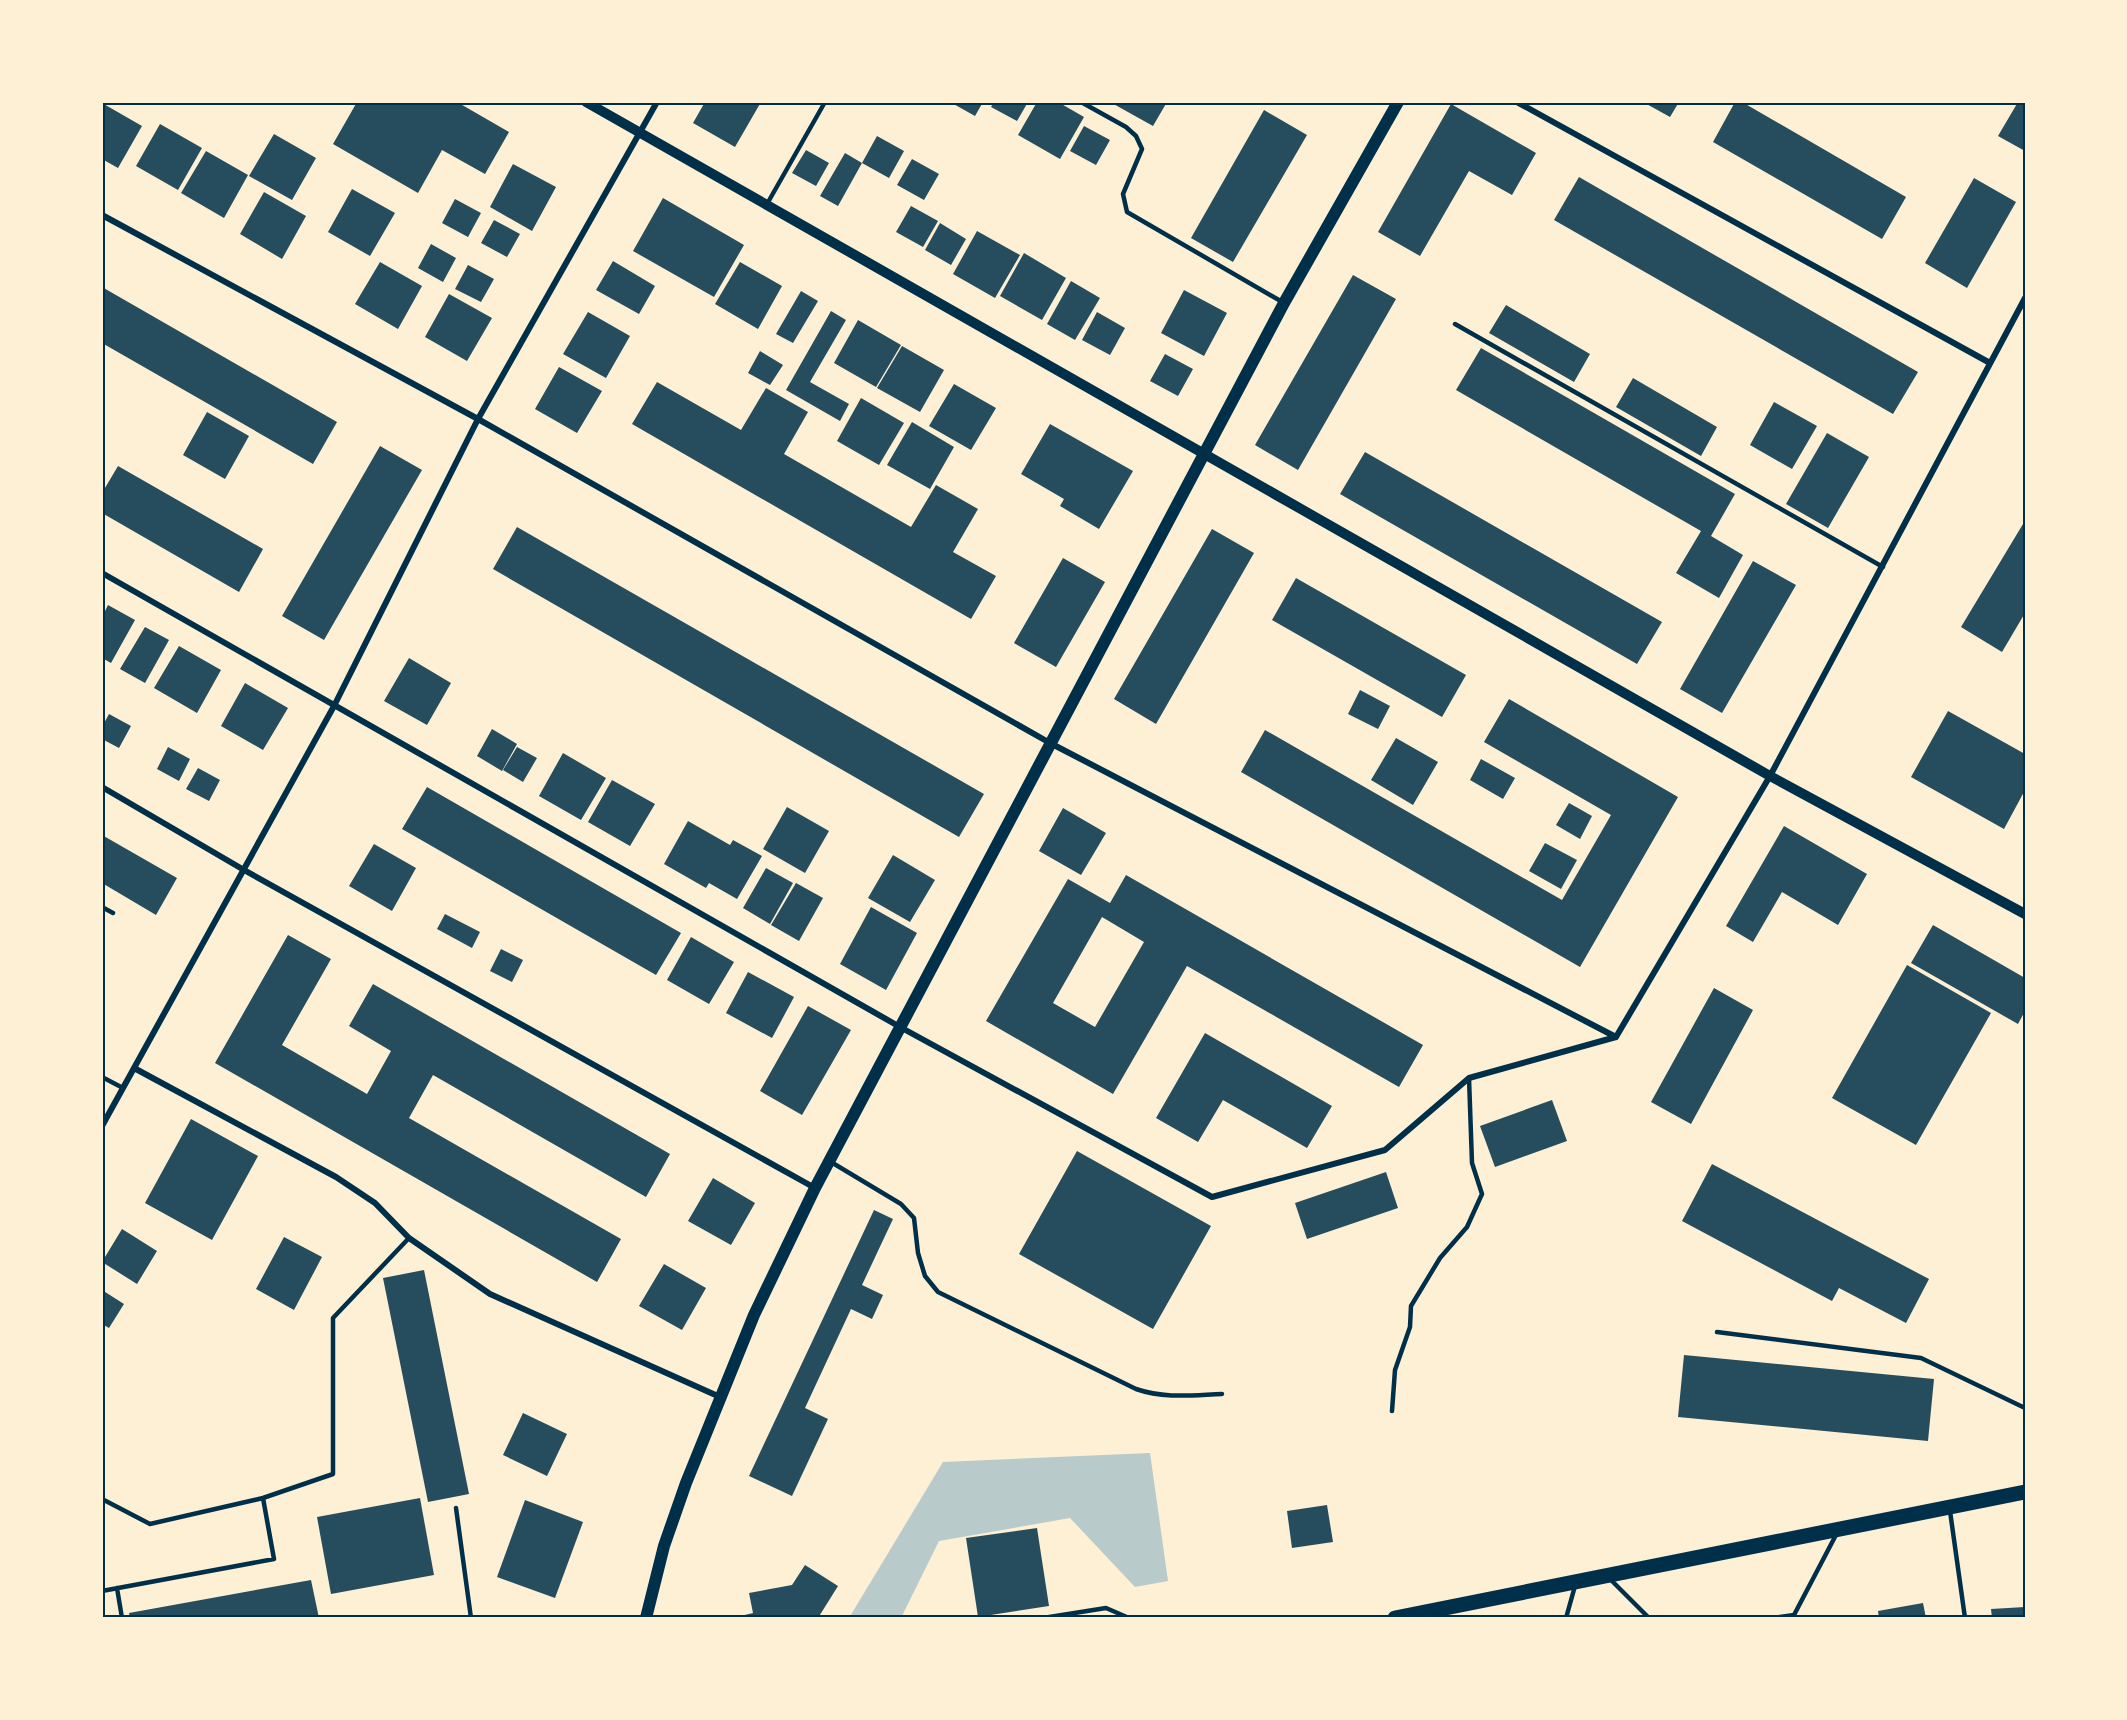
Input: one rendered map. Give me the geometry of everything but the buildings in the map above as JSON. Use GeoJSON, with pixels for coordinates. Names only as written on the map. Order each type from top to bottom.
{"type":"FeatureCollection","features":[{"type":"Feature","properties":{"kind":"highway"},"geometry":{"type":"LineString","coordinates":[[1395,1618],[1430,1615],[1576,1582],[2025,1492]]}},
{"type":"Feature","properties":{"kind":"main road"},"geometry":{"type":"LineString","coordinates":[[646,1618],[664,1546],[686,1483],[754,1315],[814,1188],[1284,303],[1398,102]]}},
{"type":"Feature","properties":{"kind":"street"},"geometry":{"type":"LineString","coordinates":[[586,102],[1770,776],[2025,914]]}},
{"type":"Feature","properties":{"kind":"street"},"geometry":{"type":"LineString","coordinates":[[102,1126],[334,706],[478,419],[657,102]]}},
{"type":"Feature","properties":{"kind":"street"},"geometry":{"type":"LineString","coordinates":[[1517,102],[1990,363]]}},
{"type":"Feature","properties":{"kind":"street"},"geometry":{"type":"LineString","coordinates":[[102,215],[478,419],[1050,743],[1616,1037]]}},
{"type":"Feature","properties":{"kind":"street"},"geometry":{"type":"LineString","coordinates":[[102,573],[900,1027],[1212,1197],[1385,1150],[1469,1078],[1616,1037],[1770,776],[2025,298]]}},
{"type":"Feature","properties":{"kind":"street"},"geometry":{"type":"LineString","coordinates":[[102,788],[244,870],[814,1188]]}},
{"type":"Feature","properties":{"kind":"street"},"geometry":{"type":"LineString","coordinates":[[134,1068],[336,1177],[375,1203],[409,1238],[490,1294],[720,1396]]}},
{"type":"Feature","properties":{"kind":"lane"},"geometry":{"type":"LineString","coordinates":[[766,205],[825,102]]}},
{"type":"Feature","properties":{"kind":"lane"},"geometry":{"type":"LineString","coordinates":[[1081,102],[1126,127],[1136,136],[1142,149],[1123,194],[1127,212],[1284,303]]}},
{"type":"Feature","properties":{"kind":"lane"},"geometry":{"type":"LineString","coordinates":[[1455,324],[1883,567]]}},
{"type":"Feature","properties":{"kind":"lane"},"geometry":{"type":"LineString","coordinates":[[102,907],[113,913]]}},
{"type":"Feature","properties":{"kind":"lane"},"geometry":{"type":"LineString","coordinates":[[102,1077],[123,1088]]}},
{"type":"Feature","properties":{"kind":"lane"},"geometry":{"type":"LineString","coordinates":[[1392,1411],[1395,1370],[1410,1327],[1411,1306],[1440,1257],[1467,1227],[1482,1194],[1472,1163],[1469,1078]]}},
{"type":"Feature","properties":{"kind":"lane"},"geometry":{"type":"LineString","coordinates":[[829,1160],[901,1204],[914,1218],[918,1253],[925,1276],[938,1292],[1136,1389],[1153,1395],[1169,1396],[1222,1394]]}},
{"type":"Feature","properties":{"kind":"lane"},"geometry":{"type":"LineString","coordinates":[[102,1498],[150,1524],[263,1498],[333,1474],[333,1318],[409,1238]]}},
{"type":"Feature","properties":{"kind":"lane"},"geometry":{"type":"LineString","coordinates":[[1717,1332],[1921,1358],[2025,1408]]}},
{"type":"Feature","properties":{"kind":"lane"},"geometry":{"type":"LineString","coordinates":[[102,1591],[274,1559],[263,1498]]}},
{"type":"Feature","properties":{"kind":"lane"},"geometry":{"type":"LineString","coordinates":[[456,1508],[471,1618]]}},
{"type":"Feature","properties":{"kind":"lane"},"geometry":{"type":"LineString","coordinates":[[1949,1508],[1965,1618]]}},
{"type":"Feature","properties":{"kind":"lane"},"geometry":{"type":"LineString","coordinates":[[1773,1618],[1794,1615],[1838,1530]]}},
{"type":"Feature","properties":{"kind":"lane"},"geometry":{"type":"LineString","coordinates":[[1607,1576],[1649,1618]]}},
{"type":"Feature","properties":{"kind":"lane"},"geometry":{"type":"LineString","coordinates":[[1566,1618],[1576,1582]]}},
{"type":"Feature","properties":{"kind":"lane"},"geometry":{"type":"LineString","coordinates":[[117,1588],[122,1618]]}},
{"type":"Feature","properties":{"kind":"lane"},"geometry":{"type":"LineString","coordinates":[[1043,1618],[1107,1608],[1129,1618]]}},
{"type":"Feature","properties":{"kind":"shaded area"},"geometry":{"type":"Polygon","coordinates":[[[1150,1453],[1168,1581],[1135,1587],[1070,1518],[939,1541],[901,1618],[849,1618],[943,1462],[1150,1453]]]}}]}
